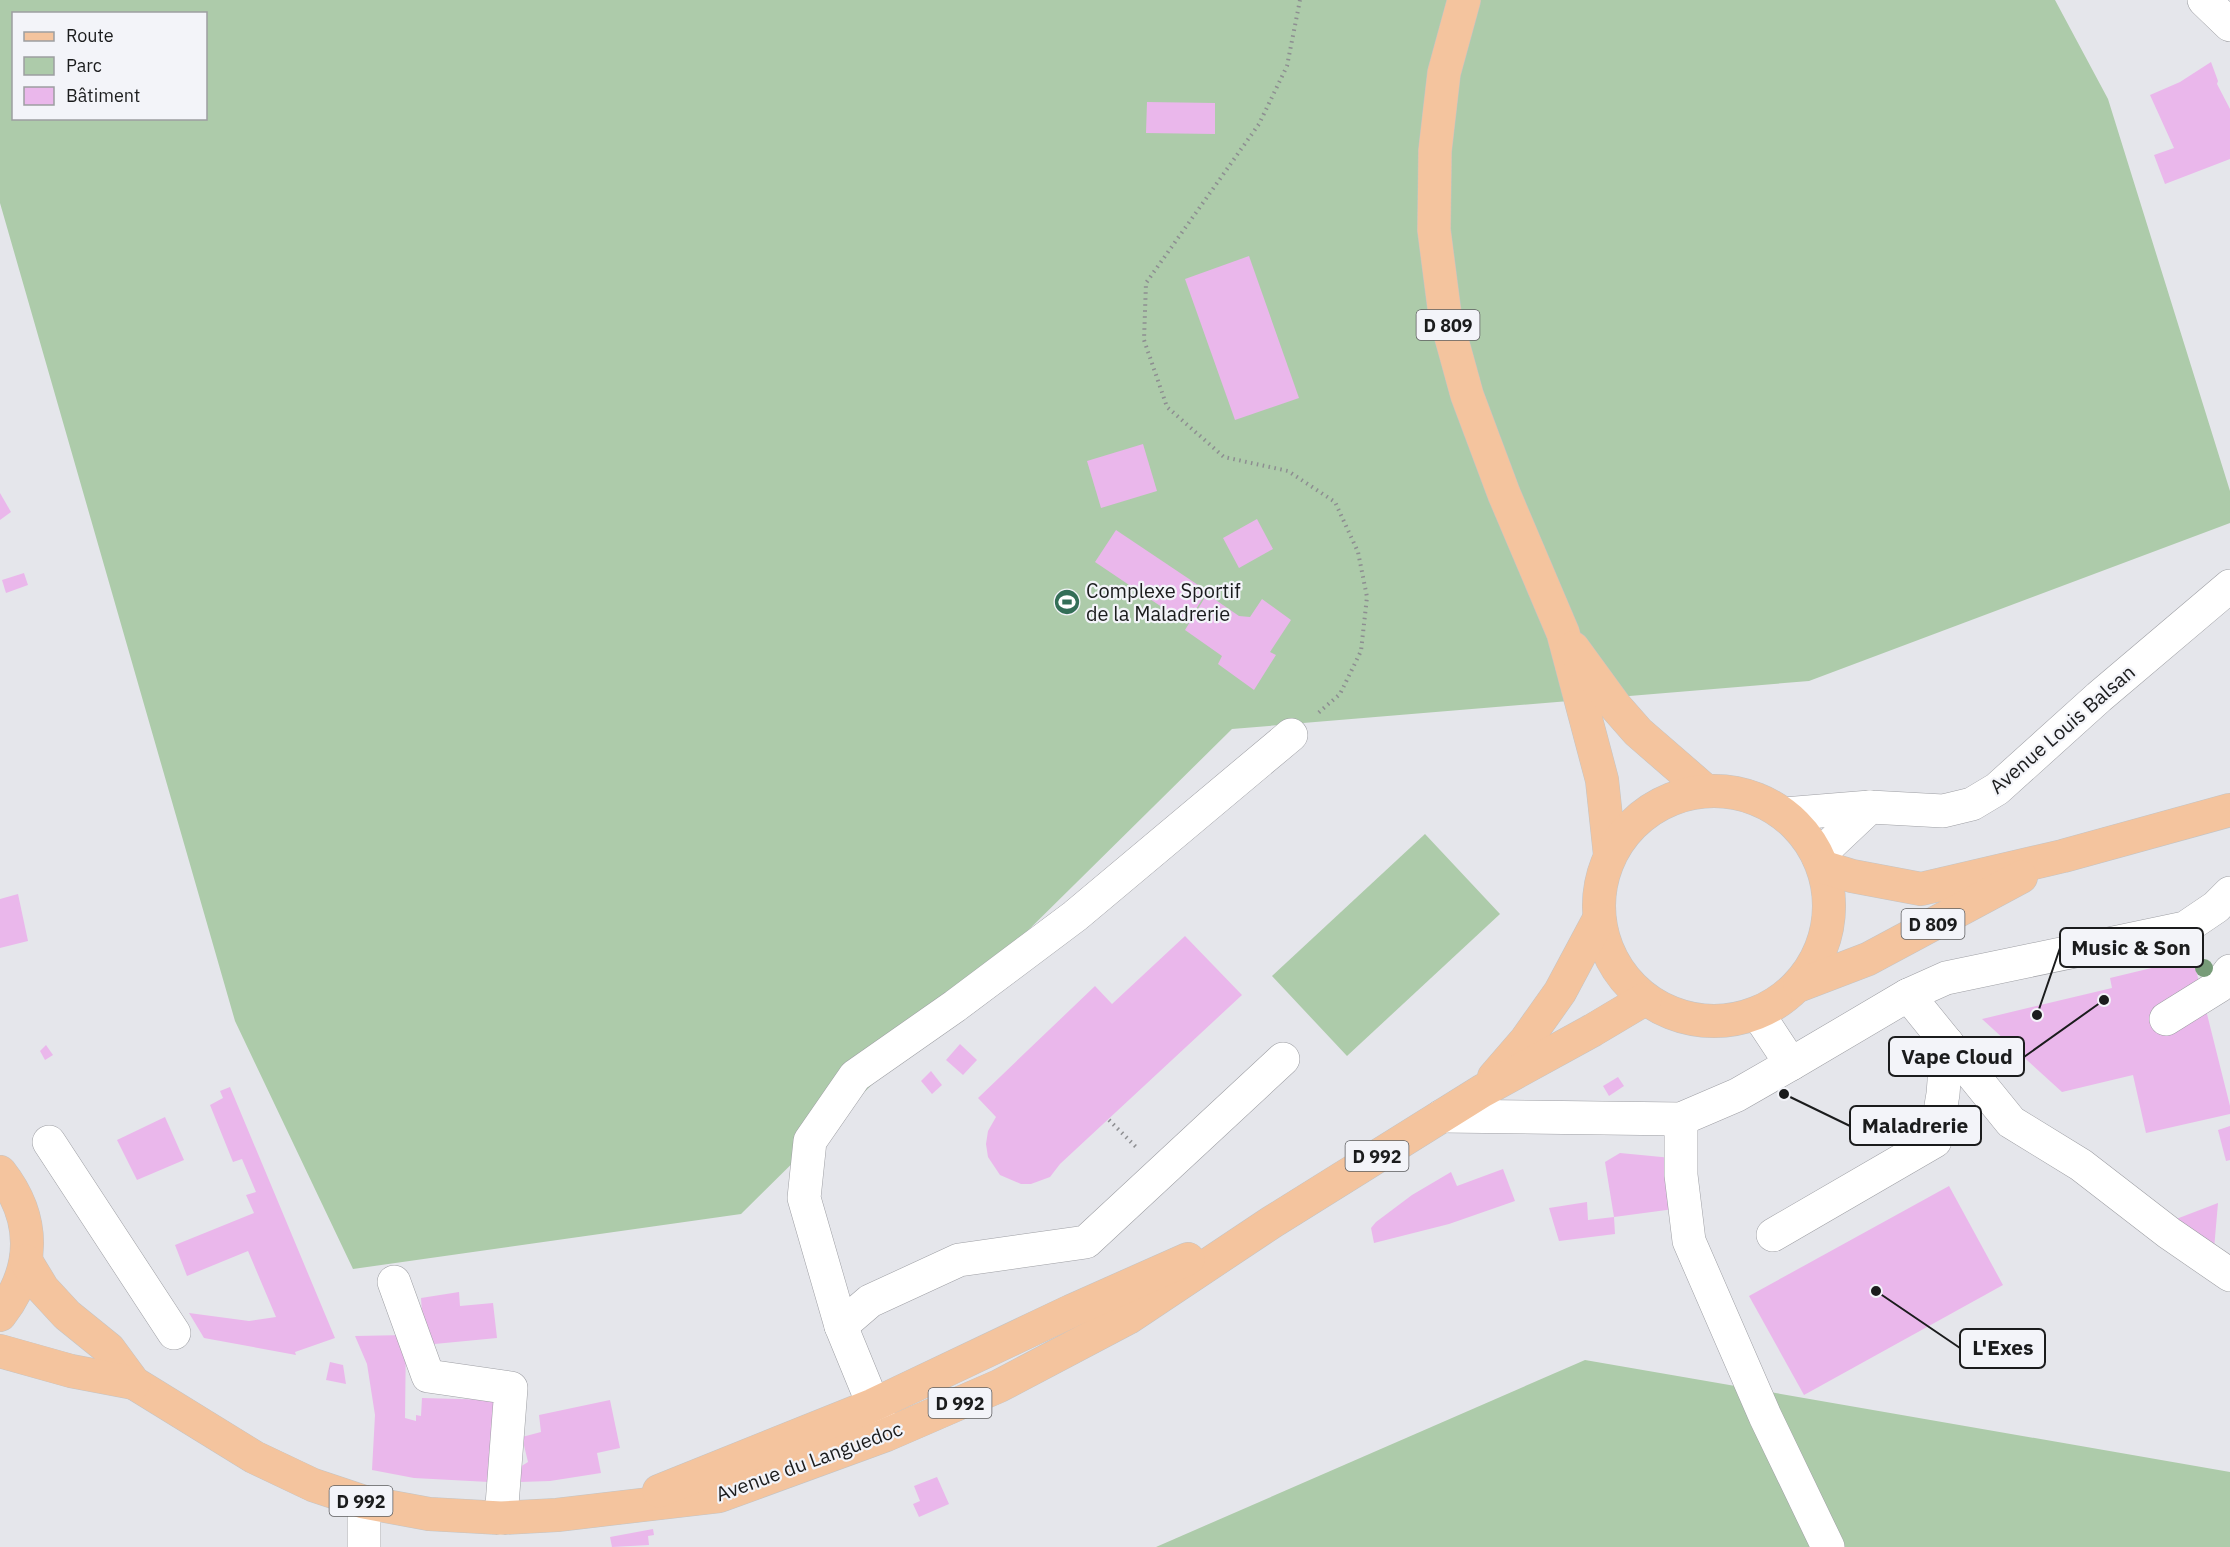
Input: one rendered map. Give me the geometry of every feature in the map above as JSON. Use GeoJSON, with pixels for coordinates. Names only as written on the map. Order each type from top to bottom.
{"type":"FeatureCollection","features":[{"type":"Feature","properties":{"kind":"main road","name":"D 809"},"geometry":{"type":"LineString","coordinates":[[1464,0],[1444,73],[1435,151],[1434,230],[1445,315],[1467,395],[1504,494],[1563,633],[1602,780],[1611,855]]}},
{"type":"Feature","properties":{"kind":"main road","name":"D 809"},"geometry":{"type":"LineString","coordinates":[[1563,633],[1616,706],[1638,732],[1706,791]]}},
{"type":"Feature","properties":{"kind":"main road"},"geometry":{"type":"LineString","coordinates":[[1706,791],[1733,792],[1760,800],[1784,814],[1809,840],[1821,862],[1830,898],[1828,929],[1818,959],[1800,984],[1780,1001],[1758,1014],[1719,1022],[1680,1017],[1645,999],[1622,977],[1606,950],[1599,919],[1600,886],[1611,855],[1634,823],[1667,801],[1706,791]]}},
{"type":"Feature","properties":{"kind":"main road","name":"D 809"},"geometry":{"type":"LineString","coordinates":[[1821,862],[1852,876],[1921,889],[2063,856],[2230,810]]}},
{"type":"Feature","properties":{"kind":"main road","name":"D 809"},"geometry":{"type":"LineString","coordinates":[[1800,984],[1868,959],[2063,856]]}},
{"type":"Feature","properties":{"kind":"main road","name":"Avenue du Languedoc"},"geometry":{"type":"LineString","coordinates":[[1482,1091],[1526,1040],[1560,992],[1599,919]]}},
{"type":"Feature","properties":{"kind":"main road","name":"Avenue du Languedoc"},"geometry":{"type":"LineString","coordinates":[[0,1351],[71,1371],[134,1383],[254,1457],[313,1485],[364,1502],[429,1514],[501,1518],[557,1515],[719,1496],[886,1435],[999,1386],[1128,1318],[1272,1222],[1482,1091],[1645,999]]}},
{"type":"Feature","properties":{"kind":"main road"},"geometry":{"type":"LineString","coordinates":[[0,1172],[18,1200],[25,1219],[27,1239],[26,1261],[22,1277],[11,1301],[0,1315]]}},
{"type":"Feature","properties":{"kind":"main road","name":"Avenue du Languedoc"},"geometry":{"type":"LineString","coordinates":[[616,1508],[873,1405],[1071,1311],[1272,1222]]}},
{"type":"Feature","properties":{"kind":"main road","name":"Avenue du Languedoc"},"geometry":{"type":"LineString","coordinates":[[26,1261],[43,1289],[67,1315],[109,1349],[134,1383]]}},
{"type":"Feature","properties":{"kind":"street"},"geometry":{"type":"LineString","coordinates":[[2204,0],[2230,25]]}},
{"type":"Feature","properties":{"kind":"street","name":"Avenue Louis Balsan"},"geometry":{"type":"LineString","coordinates":[[1784,814],[1870,807],[1943,811],[1972,804],[1989,794],[2230,586]]}},
{"type":"Feature","properties":{"kind":"street"},"geometry":{"type":"LineString","coordinates":[[886,1435],[841,1326],[804,1198],[810,1141],[855,1076],[955,1006],[1074,916],[1291,735]]}},
{"type":"Feature","properties":{"kind":"street"},"geometry":{"type":"LineString","coordinates":[[1821,862],[1870,807]]}},
{"type":"Feature","properties":{"kind":"street"},"geometry":{"type":"LineString","coordinates":[[1442,1116],[1681,1119],[1737,1095],[1908,995],[1946,978],[2185,928],[2216,907],[2230,893]]}},
{"type":"Feature","properties":{"kind":"street"},"geometry":{"type":"LineString","coordinates":[[2166,1019],[2219,986],[2230,971]]}},
{"type":"Feature","properties":{"kind":"street"},"geometry":{"type":"LineString","coordinates":[[1908,995],[2011,1122],[2081,1165],[2169,1233],[2230,1275]]}},
{"type":"Feature","properties":{"kind":"street"},"geometry":{"type":"LineString","coordinates":[[1758,1014],[1791,1064]]}},
{"type":"Feature","properties":{"kind":"street"},"geometry":{"type":"LineString","coordinates":[[1773,1235],[1935,1141],[1943,1094],[1947,1043]]}},
{"type":"Feature","properties":{"kind":"street"},"geometry":{"type":"LineString","coordinates":[[841,1326],[870,1301],[958,1260],[1086,1242],[1283,1059]]}},
{"type":"Feature","properties":{"kind":"street"},"geometry":{"type":"LineString","coordinates":[[1681,1119],[1681,1175],[1689,1241],[1765,1416],[1828,1547]]}},
{"type":"Feature","properties":{"kind":"street"},"geometry":{"type":"LineString","coordinates":[[49,1142],[174,1333]]}},
{"type":"Feature","properties":{"kind":"street"},"geometry":{"type":"LineString","coordinates":[[394,1282],[428,1376],[511,1388],[501,1518]]}},
{"type":"Feature","properties":{"kind":"street"},"geometry":{"type":"LineString","coordinates":[[364,1502],[364,1547]]}},
{"type":"Feature","properties":{"kind":"path"},"geometry":{"type":"LineString","coordinates":[[1291,735],[1340,694],[1361,651],[1367,597],[1358,552],[1335,502],[1288,471],[1224,457],[1167,407],[1144,340],[1146,283],[1259,124],[1287,66],[1300,0]]}},
{"type":"Feature","properties":{"kind":"path"},"geometry":{"type":"LineString","coordinates":[[1109,1120],[1126,1137]]}},
{"type":"Feature","properties":{"kind":"green space","name":"Complexe Sportif de la Maladrerie"},"geometry":{"type":"Polygon","coordinates":[[[0,0],[2055,0],[2108,99],[2230,491],[2230,523],[1809,681],[1232,729],[741,1214],[353,1269],[235,1021],[0,203],[0,0]]]}},
{"type":"Feature","properties":{"kind":"green space"},"geometry":{"type":"Polygon","coordinates":[[[1425,834],[1500,914],[1347,1056],[1272,976],[1425,834]]]}},
{"type":"Feature","properties":{"kind":"green space"},"geometry":{"type":"Polygon","coordinates":[[[1585,1360],[2230,1472],[2230,1547],[1156,1547],[1585,1360]]]}},
{"type":"Feature","properties":{"kind":"building"},"geometry":{"type":"Polygon","coordinates":[[[2211,62],[2217,84],[2230,109],[2230,159],[2165,184],[2154,155],[2174,148],[2150,95],[2180,82],[2211,62]]]}},
{"type":"Feature","properties":{"kind":"building"},"geometry":{"type":"Polygon","coordinates":[[[1147,102],[1215,103],[1215,134],[1146,133],[1147,102]]]}},
{"type":"Feature","properties":{"kind":"building"},"geometry":{"type":"Polygon","coordinates":[[[1249,256],[1299,398],[1235,420],[1185,279],[1249,256]]]}},
{"type":"Feature","properties":{"kind":"building"},"geometry":{"type":"Polygon","coordinates":[[[1143,444],[1157,491],[1101,508],[1087,461],[1143,444]]]}},
{"type":"Feature","properties":{"kind":"building"},"geometry":{"type":"Polygon","coordinates":[[[0,493],[11,512],[0,520],[0,493]]]}},
{"type":"Feature","properties":{"kind":"building"},"geometry":{"type":"Polygon","coordinates":[[[1257,519],[1273,549],[1239,568],[1223,538],[1257,519]]]}},
{"type":"Feature","properties":{"kind":"building"},"geometry":{"type":"Polygon","coordinates":[[[1116,530],[1207,591],[1187,624],[1095,562],[1116,530]]]}},
{"type":"Feature","properties":{"kind":"building"},"geometry":{"type":"Polygon","coordinates":[[[24,573],[28,585],[6,593],[2,580],[24,573]]]}},
{"type":"Feature","properties":{"kind":"building"},"geometry":{"type":"Polygon","coordinates":[[[1207,594],[1239,616],[1250,617],[1262,599],[1291,620],[1270,652],[1276,655],[1254,690],[1218,664],[1222,656],[1185,630],[1207,594]]]}},
{"type":"Feature","properties":{"kind":"building"},"geometry":{"type":"Polygon","coordinates":[[[18,894],[28,941],[0,948],[0,899],[18,894]]]}},
{"type":"Feature","properties":{"kind":"building"},"geometry":{"type":"Polygon","coordinates":[[[1185,936],[1242,995],[1060,1164],[1050,1177],[1031,1184],[1021,1184],[1000,1175],[988,1157],[986,1144],[988,1131],[996,1117],[978,1098],[1095,986],[1112,1004],[1185,936]]]}},
{"type":"Feature","properties":{"kind":"building"},"geometry":{"type":"Polygon","coordinates":[[[2193,958],[2230,1106],[2230,1114],[2146,1133],[2133,1075],[2062,1092],[1982,1019],[2112,988],[2110,978],[2193,958]]]}},
{"type":"Feature","properties":{"kind":"building"},"geometry":{"type":"Polygon","coordinates":[[[960,1044],[977,1060],[963,1075],[946,1060],[960,1044]]]}},
{"type":"Feature","properties":{"kind":"building"},"geometry":{"type":"Polygon","coordinates":[[[46,1045],[53,1055],[45,1060],[40,1051],[46,1045]]]}},
{"type":"Feature","properties":{"kind":"building"},"geometry":{"type":"Polygon","coordinates":[[[931,1071],[942,1085],[932,1094],[921,1081],[931,1071]]]}},
{"type":"Feature","properties":{"kind":"building"},"geometry":{"type":"Polygon","coordinates":[[[1618,1077],[1624,1086],[1609,1096],[1603,1086],[1618,1077]]]}},
{"type":"Feature","properties":{"kind":"building"},"geometry":{"type":"Polygon","coordinates":[[[230,1087],[335,1338],[295,1352],[296,1355],[204,1338],[189,1313],[249,1321],[276,1317],[248,1251],[187,1276],[175,1245],[254,1213],[246,1195],[256,1192],[242,1159],[233,1162],[210,1105],[223,1098],[220,1091],[230,1087]]]}},
{"type":"Feature","properties":{"kind":"building"},"geometry":{"type":"Polygon","coordinates":[[[165,1117],[184,1160],[137,1180],[117,1140],[165,1117]]]}},
{"type":"Feature","properties":{"kind":"building"},"geometry":{"type":"Polygon","coordinates":[[[2230,1126],[2230,1160],[2226,1161],[2218,1130],[2230,1126]]]}},
{"type":"Feature","properties":{"kind":"building"},"geometry":{"type":"Polygon","coordinates":[[[1620,1153],[1672,1158],[1674,1209],[1614,1217],[1605,1162],[1620,1153]]]}},
{"type":"Feature","properties":{"kind":"building"},"geometry":{"type":"Polygon","coordinates":[[[1503,1169],[1515,1201],[1449,1224],[1374,1243],[1371,1228],[1376,1222],[1412,1195],[1451,1172],[1457,1186],[1503,1169]]]}},
{"type":"Feature","properties":{"kind":"building"},"geometry":{"type":"Polygon","coordinates":[[[1949,1186],[2003,1285],[1804,1395],[1749,1296],[1949,1186]]]}},
{"type":"Feature","properties":{"kind":"building"},"geometry":{"type":"Polygon","coordinates":[[[1587,1202],[1588,1220],[1614,1217],[1615,1234],[1559,1241],[1549,1208],[1587,1202]]]}},
{"type":"Feature","properties":{"kind":"building"},"geometry":{"type":"Polygon","coordinates":[[[2218,1203],[2214,1249],[2171,1221],[2218,1203]]]}},
{"type":"Feature","properties":{"kind":"building"},"geometry":{"type":"Polygon","coordinates":[[[459,1292],[460,1306],[493,1303],[497,1338],[424,1345],[421,1298],[459,1292]]]}},
{"type":"Feature","properties":{"kind":"building"},"geometry":{"type":"Polygon","coordinates":[[[406,1335],[405,1418],[416,1421],[416,1415],[421,1416],[422,1398],[496,1400],[489,1482],[414,1478],[372,1470],[375,1415],[367,1364],[355,1336],[406,1335]]]}},
{"type":"Feature","properties":{"kind":"building"},"geometry":{"type":"Polygon","coordinates":[[[330,1362],[343,1365],[346,1384],[326,1380],[330,1362]]]}},
{"type":"Feature","properties":{"kind":"building"},"geometry":{"type":"Polygon","coordinates":[[[610,1400],[620,1448],[597,1453],[601,1473],[550,1481],[520,1482],[520,1467],[528,1462],[522,1437],[541,1432],[539,1415],[610,1400]]]}},
{"type":"Feature","properties":{"kind":"building"},"geometry":{"type":"Polygon","coordinates":[[[937,1477],[949,1504],[919,1517],[913,1504],[920,1501],[914,1486],[937,1477]]]}},
{"type":"Feature","properties":{"kind":"building"},"geometry":{"type":"Polygon","coordinates":[[[653,1529],[654,1535],[648,1536],[649,1545],[612,1547],[610,1537],[653,1529]]]}},
{"type":"Feature","properties":{"kind":"place","name":"Complexe Sportif de la Maladrerie"},"geometry":{"type":"Point","coordinates":[1067,602]}},
{"type":"Feature","properties":{"kind":"place","name":"Vape Cloud"},"geometry":{"type":"Point","coordinates":[2104,1000]}},
{"type":"Feature","properties":{"kind":"place","name":"Music & Son"},"geometry":{"type":"Point","coordinates":[2037,1015]}},
{"type":"Feature","properties":{"kind":"place","name":"Maladrerie"},"geometry":{"type":"Point","coordinates":[1784,1094]}},
{"type":"Feature","properties":{"kind":"place","name":"L'Exes"},"geometry":{"type":"Point","coordinates":[1876,1291]}}]}
